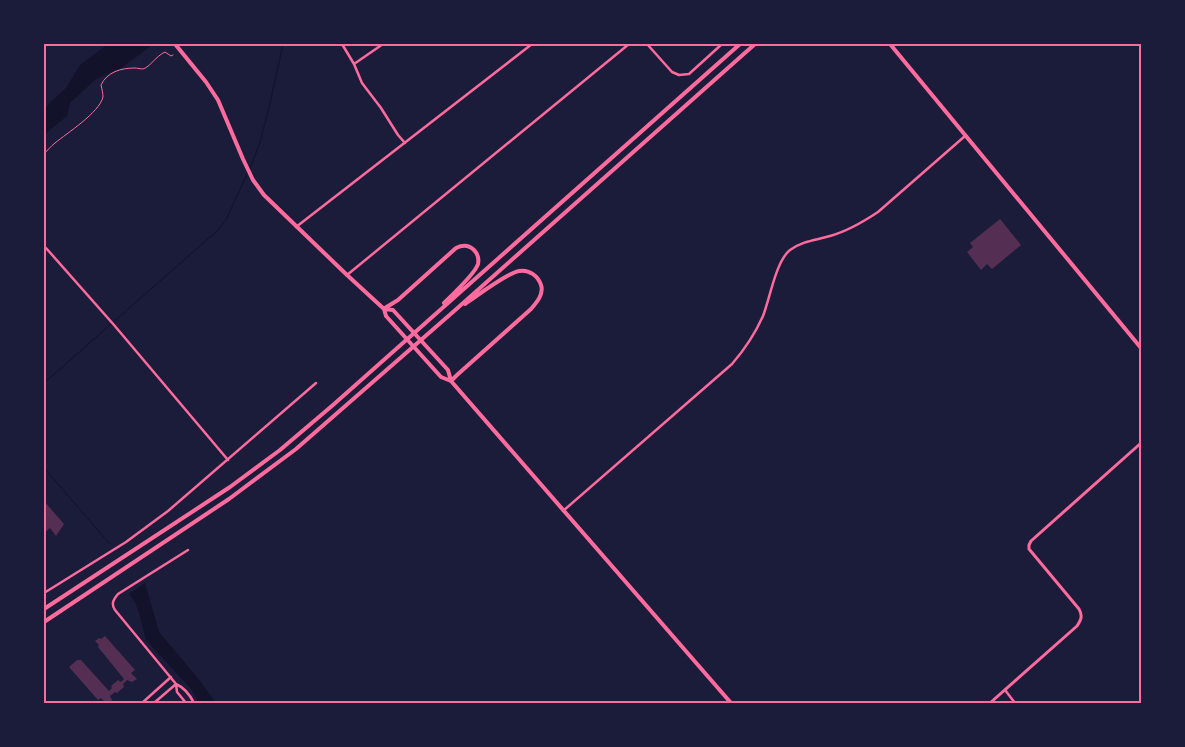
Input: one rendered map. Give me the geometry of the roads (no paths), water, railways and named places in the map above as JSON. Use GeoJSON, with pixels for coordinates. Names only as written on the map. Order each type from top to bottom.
{"type":"FeatureCollection","features":[{"type":"Feature","properties":{"kind":"main road"},"geometry":{"type":"LineString","coordinates":[[175,44],[202,76],[218,100],[243,159],[261,192],[347,275],[384,308],[393,310],[448,370],[451,381]]}},
{"type":"Feature","properties":{"kind":"main road"},"geometry":{"type":"LineString","coordinates":[[44,609],[223,491],[298,435],[740,44]]}},
{"type":"Feature","properties":{"kind":"main road"},"geometry":{"type":"LineString","coordinates":[[44,622],[204,516],[261,476],[316,433],[755,44]]}},
{"type":"Feature","properties":{"kind":"main road"},"geometry":{"type":"LineString","coordinates":[[890,44],[1141,348]]}},
{"type":"Feature","properties":{"kind":"main road"},"geometry":{"type":"LineString","coordinates":[[384,308],[398,300],[456,248],[466,245],[471,247],[478,256],[476,268],[427,322]]}},
{"type":"Feature","properties":{"kind":"main road"},"geometry":{"type":"LineString","coordinates":[[451,381],[531,309],[540,297],[542,287],[537,278],[531,273],[517,271],[453,312]]}},
{"type":"Feature","properties":{"kind":"main road"},"geometry":{"type":"LineString","coordinates":[[384,308],[386,316],[442,377],[451,381],[731,703]]}},
{"type":"Feature","properties":{"kind":"street"},"geometry":{"type":"LineString","coordinates":[[342,44],[354,64],[362,83],[405,143]]}},
{"type":"Feature","properties":{"kind":"street"},"geometry":{"type":"LineString","coordinates":[[354,64],[383,44]]}},
{"type":"Feature","properties":{"kind":"street"},"geometry":{"type":"LineString","coordinates":[[296,227],[532,44]]}},
{"type":"Feature","properties":{"kind":"street"},"geometry":{"type":"LineString","coordinates":[[347,275],[630,44]]}},
{"type":"Feature","properties":{"kind":"street"},"geometry":{"type":"LineString","coordinates":[[647,44],[672,72],[678,75],[688,74],[722,44]]}},
{"type":"Feature","properties":{"kind":"street"},"geometry":{"type":"LineString","coordinates":[[564,511],[732,364],[754,335],[763,315],[777,271],[783,258],[790,250],[799,245],[845,231],[864,222],[966,135]]}},
{"type":"Feature","properties":{"kind":"street"},"geometry":{"type":"LineString","coordinates":[[45,248],[120,332],[228,460]]}},
{"type":"Feature","properties":{"kind":"street"},"geometry":{"type":"LineString","coordinates":[[44,593],[126,542],[168,510],[316,383]]}},
{"type":"Feature","properties":{"kind":"street"},"geometry":{"type":"LineString","coordinates":[[990,703],[1077,626],[1081,618],[1079,610],[1029,549],[1029,545],[1141,443]]}},
{"type":"Feature","properties":{"kind":"street"},"geometry":{"type":"LineString","coordinates":[[186,703],[177,692],[176,684],[171,677],[115,610],[112,603],[118,594],[188,550]]}},
{"type":"Feature","properties":{"kind":"street"},"geometry":{"type":"LineString","coordinates":[[142,703],[171,677]]}},
{"type":"Feature","properties":{"kind":"street"},"geometry":{"type":"LineString","coordinates":[[154,703],[176,684]]}},
{"type":"Feature","properties":{"kind":"street"},"geometry":{"type":"LineString","coordinates":[[176,684],[183,687],[194,703]]}},
{"type":"Feature","properties":{"kind":"street"},"geometry":{"type":"LineString","coordinates":[[1005,690],[1015,703]]}},
{"type":"Feature","properties":{"kind":"waterway"},"geometry":{"type":"LineString","coordinates":[[250,169],[260,142],[269,108],[283,44]]}},
{"type":"Feature","properties":{"kind":"waterway"},"geometry":{"type":"LineString","coordinates":[[44,383],[218,230],[226,220],[248,172]]}},
{"type":"Feature","properties":{"kind":"waterway"},"geometry":{"type":"LineString","coordinates":[[44,468],[110,544]]}}]}
